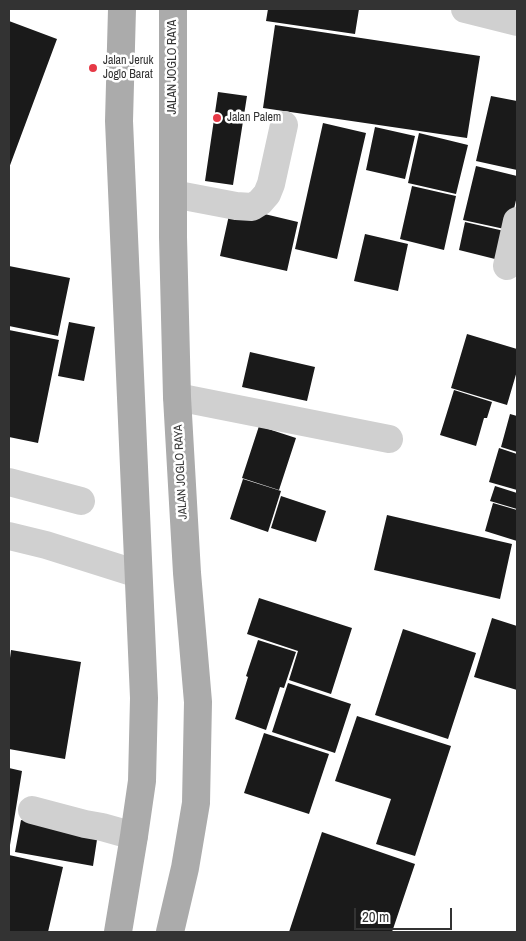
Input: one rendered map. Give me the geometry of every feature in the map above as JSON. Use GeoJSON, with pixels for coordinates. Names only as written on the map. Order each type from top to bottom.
{"type":"FeatureCollection","features":[{"type":"Feature","properties":{"kind":"main road"},"geometry":{"type":"LineString","coordinates":[[118,932],[142,781],[144,698],[119,121],[122,9]]}},
{"type":"Feature","properties":{"kind":"main road","name":"JALAN JOGLO RAYA"},"geometry":{"type":"LineString","coordinates":[[170,932],[185,868],[196,803],[198,702],[187,573],[177,397],[173,237],[173,9]]}},
{"type":"Feature","properties":{"kind":"street"},"geometry":{"type":"LineString","coordinates":[[465,9],[517,22]]}},
{"type":"Feature","properties":{"kind":"street"},"geometry":{"type":"LineString","coordinates":[[173,194],[236,206],[252,206],[260,202],[268,194],[284,125]]}},
{"type":"Feature","properties":{"kind":"street"},"geometry":{"type":"LineString","coordinates":[[507,266],[517,221]]}},
{"type":"Feature","properties":{"kind":"street"},"geometry":{"type":"LineString","coordinates":[[177,397],[389,439]]}},
{"type":"Feature","properties":{"kind":"street"},"geometry":{"type":"LineString","coordinates":[[9,482],[81,501]]}},
{"type":"Feature","properties":{"kind":"street"},"geometry":{"type":"LineString","coordinates":[[9,536],[46,544],[138,574]]}},
{"type":"Feature","properties":{"kind":"street"},"geometry":{"type":"LineString","coordinates":[[32,810],[134,836]]}},
{"type":"Feature","properties":{"kind":"building"},"geometry":{"type":"Polygon","coordinates":[[[268,9],[359,9],[355,34],[266,21],[268,9]]]}},
{"type":"Feature","properties":{"kind":"building"},"geometry":{"type":"Polygon","coordinates":[[[9,21],[57,39],[9,168],[9,21]]]}},
{"type":"Feature","properties":{"kind":"building"},"geometry":{"type":"Polygon","coordinates":[[[275,25],[480,56],[467,138],[263,108],[275,25]]]}},
{"type":"Feature","properties":{"kind":"building"},"geometry":{"type":"Polygon","coordinates":[[[218,92],[247,96],[233,185],[205,181],[218,92]]]}},
{"type":"Feature","properties":{"kind":"building"},"geometry":{"type":"Polygon","coordinates":[[[491,96],[517,101],[517,170],[476,161],[491,96]]]}},
{"type":"Feature","properties":{"kind":"building"},"geometry":{"type":"Polygon","coordinates":[[[323,123],[366,133],[337,259],[295,249],[323,123]]]}},
{"type":"Feature","properties":{"kind":"building"},"geometry":{"type":"Polygon","coordinates":[[[375,127],[415,136],[405,179],[366,170],[375,127]]]}},
{"type":"Feature","properties":{"kind":"building"},"geometry":{"type":"Polygon","coordinates":[[[419,133],[468,145],[456,194],[408,183],[419,133]]]}},
{"type":"Feature","properties":{"kind":"building"},"geometry":{"type":"Polygon","coordinates":[[[476,166],[517,176],[517,196],[509,230],[463,220],[476,166]]]}},
{"type":"Feature","properties":{"kind":"building"},"geometry":{"type":"Polygon","coordinates":[[[412,186],[456,196],[444,250],[400,239],[412,186]]]}},
{"type":"Feature","properties":{"kind":"building"},"geometry":{"type":"Polygon","coordinates":[[[231,206],[298,222],[287,271],[220,256],[231,206]]]}},
{"type":"Feature","properties":{"kind":"building"},"geometry":{"type":"Polygon","coordinates":[[[465,222],[513,233],[507,262],[459,250],[465,222]]]}},
{"type":"Feature","properties":{"kind":"building"},"geometry":{"type":"Polygon","coordinates":[[[365,234],[408,244],[398,291],[354,281],[365,234]]]}},
{"type":"Feature","properties":{"kind":"building"},"geometry":{"type":"Polygon","coordinates":[[[9,266],[70,278],[58,336],[9,326],[9,266]]]}},
{"type":"Feature","properties":{"kind":"building"},"geometry":{"type":"Polygon","coordinates":[[[69,322],[95,327],[84,381],[58,376],[69,322]]]}},
{"type":"Feature","properties":{"kind":"building"},"geometry":{"type":"Polygon","coordinates":[[[9,330],[59,340],[38,443],[9,437],[9,330]]]}},
{"type":"Feature","properties":{"kind":"building"},"geometry":{"type":"Polygon","coordinates":[[[467,334],[517,349],[517,371],[507,405],[451,388],[467,334]]]}},
{"type":"Feature","properties":{"kind":"building"},"geometry":{"type":"Polygon","coordinates":[[[250,352],[315,367],[307,401],[242,387],[250,352]]]}},
{"type":"Feature","properties":{"kind":"building"},"geometry":{"type":"Polygon","coordinates":[[[454,390],[492,402],[487,418],[484,418],[476,446],[440,435],[454,390]]]}},
{"type":"Feature","properties":{"kind":"building"},"geometry":{"type":"Polygon","coordinates":[[[510,414],[517,416],[517,452],[501,447],[510,414]]]}},
{"type":"Feature","properties":{"kind":"building"},"geometry":{"type":"Polygon","coordinates":[[[259,426],[296,438],[279,490],[242,478],[259,426]]]}},
{"type":"Feature","properties":{"kind":"building"},"geometry":{"type":"Polygon","coordinates":[[[499,448],[517,454],[517,490],[489,482],[499,448]]]}},
{"type":"Feature","properties":{"kind":"building"},"geometry":{"type":"Polygon","coordinates":[[[243,479],[281,491],[268,532],[230,519],[243,479]]]}},
{"type":"Feature","properties":{"kind":"building"},"geometry":{"type":"Polygon","coordinates":[[[495,486],[517,493],[517,509],[490,501],[495,486]]]}},
{"type":"Feature","properties":{"kind":"building"},"geometry":{"type":"Polygon","coordinates":[[[281,496],[326,511],[316,542],[271,528],[281,496]]]}},
{"type":"Feature","properties":{"kind":"building"},"geometry":{"type":"Polygon","coordinates":[[[493,503],[517,510],[517,541],[485,531],[493,503]]]}},
{"type":"Feature","properties":{"kind":"building"},"geometry":{"type":"Polygon","coordinates":[[[387,515],[512,544],[500,599],[374,570],[387,515]]]}},
{"type":"Feature","properties":{"kind":"building"},"geometry":{"type":"Polygon","coordinates":[[[259,598],[352,628],[331,694],[289,680],[298,651],[247,634],[259,598]]]}},
{"type":"Feature","properties":{"kind":"building"},"geometry":{"type":"Polygon","coordinates":[[[492,618],[517,626],[517,690],[474,677],[492,618]]]}},
{"type":"Feature","properties":{"kind":"building"},"geometry":{"type":"Polygon","coordinates":[[[403,629],[476,653],[448,739],[375,715],[403,629]]]}},
{"type":"Feature","properties":{"kind":"building"},"geometry":{"type":"Polygon","coordinates":[[[258,640],[296,652],[284,688],[280,687],[266,730],[235,719],[258,640]]]}},
{"type":"Feature","properties":{"kind":"building"},"geometry":{"type":"Polygon","coordinates":[[[11,650],[81,662],[65,759],[9,749],[9,666],[11,650]]]}},
{"type":"Feature","properties":{"kind":"building"},"geometry":{"type":"Polygon","coordinates":[[[288,683],[351,704],[335,753],[272,732],[288,683]]]}},
{"type":"Feature","properties":{"kind":"building"},"geometry":{"type":"Polygon","coordinates":[[[357,716],[451,746],[415,856],[376,844],[391,799],[335,781],[357,716]]]}},
{"type":"Feature","properties":{"kind":"building"},"geometry":{"type":"Polygon","coordinates":[[[264,733],[329,754],[309,814],[244,793],[264,733]]]}},
{"type":"Feature","properties":{"kind":"building"},"geometry":{"type":"Polygon","coordinates":[[[9,768],[22,771],[10,845],[9,845],[9,768]]]}},
{"type":"Feature","properties":{"kind":"building"},"geometry":{"type":"Polygon","coordinates":[[[21,820],[98,833],[93,866],[15,852],[21,820]]]}},
{"type":"Feature","properties":{"kind":"building"},"geometry":{"type":"Polygon","coordinates":[[[322,832],[415,864],[392,932],[289,932],[322,832]]]}},
{"type":"Feature","properties":{"kind":"building"},"geometry":{"type":"Polygon","coordinates":[[[9,855],[63,867],[48,932],[9,932],[9,855]]]}},
{"type":"Feature","properties":{"kind":"place","name":"Jalan Jeruk Joglo Barat"},"geometry":{"type":"Point","coordinates":[93,68]}},
{"type":"Feature","properties":{"kind":"place","name":"Jalan Palem"},"geometry":{"type":"Point","coordinates":[217,118]}}]}
